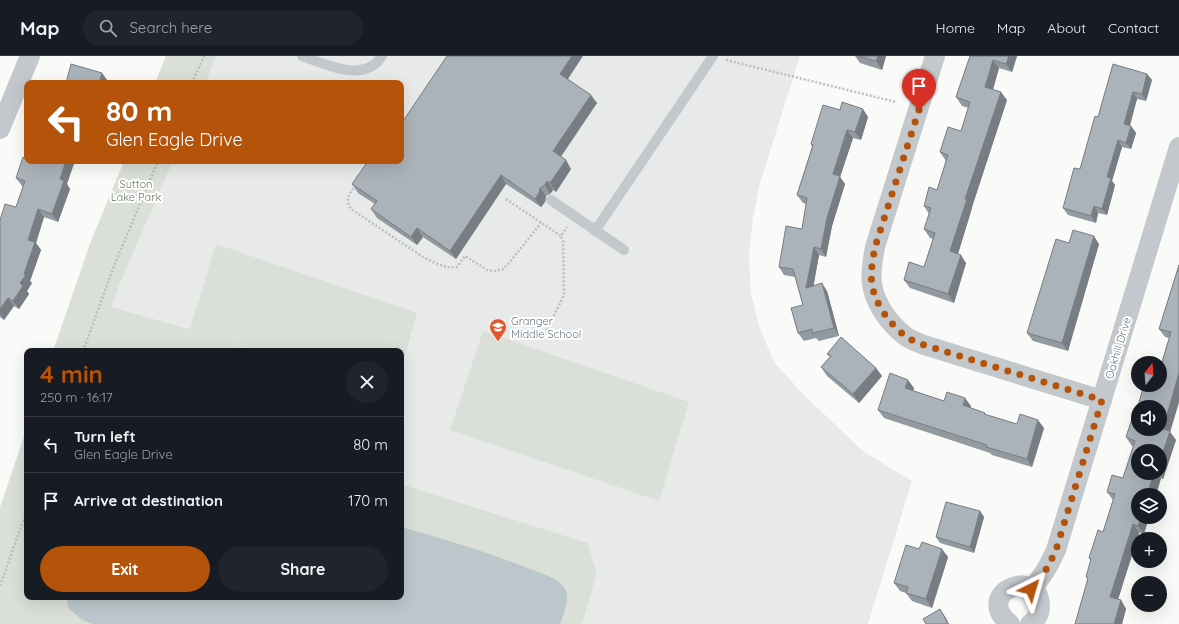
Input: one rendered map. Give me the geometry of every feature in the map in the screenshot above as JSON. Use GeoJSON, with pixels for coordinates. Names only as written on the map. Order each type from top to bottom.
{"type":"FeatureCollection","features":[{"type":"Feature","properties":{"kind":"street"},"geometry":{"type":"LineString","coordinates":[[0,129],[30,56]]}},
{"type":"Feature","properties":{"kind":"street"},"geometry":{"type":"LineString","coordinates":[[935,56],[875,247],[872,268],[872,284],[876,300],[894,325],[906,336],[924,345],[1102,400]]}},
{"type":"Feature","properties":{"kind":"street","name":"Oakhill Drive"},"geometry":{"type":"LineString","coordinates":[[1031,589],[1045,572],[1056,550],[1179,147]]}},
{"type":"Feature","properties":{"kind":"street"},"geometry":{"type":"LineString","coordinates":[[1010,624],[1003,618],[999,609],[1000,600],[1005,591],[1014,586],[1023,585],[1037,594],[1039,599],[1040,608],[1037,618],[1030,624]]}},
{"type":"Feature","properties":{"kind":"lane"},"geometry":{"type":"LineString","coordinates":[[302,56],[342,69],[354,70],[365,70],[379,62],[382,56]]}},
{"type":"Feature","properties":{"kind":"lane"},"geometry":{"type":"LineString","coordinates":[[595,231],[717,57]]}},
{"type":"Feature","properties":{"kind":"lane"},"geometry":{"type":"LineString","coordinates":[[551,200],[624,250]]}},
{"type":"Feature","properties":{"kind":"path"},"geometry":{"type":"LineString","coordinates":[[193,80],[204,56]]}},
{"type":"Feature","properties":{"kind":"path"},"geometry":{"type":"LineString","coordinates":[[717,57],[896,102]]}},
{"type":"Feature","properties":{"kind":"path"},"geometry":{"type":"LineString","coordinates":[[84,348],[114,266],[157,164]]}},
{"type":"Feature","properties":{"kind":"path"},"geometry":{"type":"LineString","coordinates":[[360,179],[348,197],[348,203],[351,209],[423,257],[452,268],[457,267],[465,256],[487,270],[495,271],[503,269],[541,223]]}},
{"type":"Feature","properties":{"kind":"path"},"geometry":{"type":"LineString","coordinates":[[506,199],[560,236],[563,241],[564,295],[545,334]]}},
{"type":"Feature","properties":{"kind":"path"},"geometry":{"type":"LineString","coordinates":[[560,236],[568,226]]}},
{"type":"Feature","properties":{"kind":"path"},"geometry":{"type":"LineString","coordinates":[[0,586],[24,518]]}},
{"type":"Feature","properties":{"kind":"shaded area","name":"Granger Middle School"},"geometry":{"type":"Polygon","coordinates":[[[216,56],[800,56],[760,183],[753,218],[749,257],[751,293],[759,326],[774,362],[804,395],[864,452],[912,481],[868,624],[582,624],[597,573],[588,543],[404,485],[404,348],[244,348],[209,334],[112,307],[119,286],[172,164],[404,164],[404,80],[207,80],[216,56]]]}},
{"type":"Feature","properties":{"kind":"shaded area"},"geometry":{"type":"Polygon","coordinates":[[[404,528],[482,551],[543,574],[560,583],[566,590],[567,595],[566,605],[560,624],[93,624],[85,621],[73,613],[68,607],[67,600],[404,600],[404,528]]]}},
{"type":"Feature","properties":{"kind":"green space"},"geometry":{"type":"Polygon","coordinates":[[[166,56],[216,56],[207,80],[156,80],[166,56]]]}},
{"type":"Feature","properties":{"kind":"green space","name":"Sutton Lake Park"},"geometry":{"type":"Polygon","coordinates":[[[123,164],[172,164],[119,286],[112,307],[190,329],[216,244],[417,313],[404,358],[404,348],[249,348],[232,342],[245,348],[54,348],[91,241],[123,164]]]}},
{"type":"Feature","properties":{"kind":"green space"},"geometry":{"type":"Polygon","coordinates":[[[483,331],[689,402],[659,501],[450,430],[483,331]]]}},
{"type":"Feature","properties":{"kind":"green space"},"geometry":{"type":"Polygon","coordinates":[[[24,437],[24,600],[404,600],[404,485],[588,543],[597,573],[582,624],[0,624],[0,507],[24,437]]]}},
{"type":"Feature","properties":{"kind":"building"},"geometry":{"type":"Polygon","coordinates":[[[447,56],[572,56],[560,74],[591,95],[553,151],[566,160],[550,183],[547,181],[545,185],[540,188],[535,199],[501,175],[450,251],[417,228],[411,237],[371,209],[377,201],[352,184],[366,164],[404,164],[404,120],[447,56]]]}},
{"type":"Feature","properties":{"kind":"building"},"geometry":{"type":"Polygon","coordinates":[[[858,56],[878,56],[876,61],[858,56]]]}},
{"type":"Feature","properties":{"kind":"building"},"geometry":{"type":"Polygon","coordinates":[[[970,56],[1009,56],[1006,64],[993,60],[985,87],[1001,92],[965,199],[967,199],[950,251],[961,255],[948,294],[904,280],[909,262],[924,267],[935,233],[924,229],[931,208],[924,206],[929,187],[937,190],[948,155],[940,152],[948,127],[961,131],[970,102],[956,97],[970,56]]]}},
{"type":"Feature","properties":{"kind":"building"},"geometry":{"type":"Polygon","coordinates":[[[71,64],[102,73],[100,80],[67,80],[71,64]]]}},
{"type":"Feature","properties":{"kind":"building"},"geometry":{"type":"Polygon","coordinates":[[[1113,64],[1147,74],[1142,94],[1133,92],[1124,124],[1131,126],[1126,143],[1118,140],[1107,177],[1111,178],[1102,209],[1094,206],[1091,216],[1063,208],[1074,168],[1080,169],[1095,116],[1098,117],[1113,64]]]}},
{"type":"Feature","properties":{"kind":"building"},"geometry":{"type":"Polygon","coordinates":[[[842,102],[863,109],[855,132],[847,130],[833,174],[840,176],[827,218],[821,249],[814,247],[806,288],[822,283],[834,328],[813,333],[812,329],[798,333],[791,308],[803,305],[793,269],[779,267],[786,226],[802,229],[807,198],[797,195],[813,145],[811,144],[823,105],[840,110],[842,102]]]}},
{"type":"Feature","properties":{"kind":"building"},"geometry":{"type":"Polygon","coordinates":[[[23,157],[24,164],[65,164],[60,179],[64,181],[52,214],[38,209],[28,240],[35,242],[24,274],[26,275],[20,283],[23,286],[13,301],[8,298],[0,309],[0,220],[5,204],[16,207],[25,181],[16,178],[23,157]]]}},
{"type":"Feature","properties":{"kind":"building"},"geometry":{"type":"Polygon","coordinates":[[[1073,230],[1094,236],[1062,343],[1027,333],[1056,239],[1069,243],[1073,230]]]}},
{"type":"Feature","properties":{"kind":"building"},"geometry":{"type":"Polygon","coordinates":[[[1179,265],[1179,373],[1167,415],[1167,400],[1140,400],[1142,392],[1167,392],[1167,356],[1164,356],[1171,332],[1159,329],[1179,265]]]}},
{"type":"Feature","properties":{"kind":"building"},"geometry":{"type":"Polygon","coordinates":[[[841,337],[876,368],[853,394],[821,367],[831,356],[827,354],[841,337]]]}},
{"type":"Feature","properties":{"kind":"building"},"geometry":{"type":"Polygon","coordinates":[[[890,373],[908,380],[905,388],[944,401],[947,392],[965,398],[963,405],[985,413],[984,414],[1017,424],[1020,414],[1038,420],[1027,459],[986,447],[987,445],[878,410],[890,373]]]}},
{"type":"Feature","properties":{"kind":"building"},"geometry":{"type":"Polygon","coordinates":[[[1131,422],[1131,436],[1167,436],[1167,430],[1170,431],[1166,444],[1134,444],[1135,441],[1126,437],[1131,422]]]}},
{"type":"Feature","properties":{"kind":"building"},"geometry":{"type":"Polygon","coordinates":[[[1131,453],[1131,480],[1152,480],[1149,488],[1131,488],[1131,524],[1133,524],[1110,597],[1121,600],[1114,624],[1075,624],[1088,578],[1086,577],[1091,559],[1089,558],[1098,530],[1103,532],[1115,494],[1107,492],[1112,475],[1123,478],[1131,453]]]}},
{"type":"Feature","properties":{"kind":"building"},"geometry":{"type":"Polygon","coordinates":[[[946,502],[980,511],[970,547],[936,537],[946,502]]]}},
{"type":"Feature","properties":{"kind":"building"},"geometry":{"type":"Polygon","coordinates":[[[922,542],[942,549],[926,599],[906,593],[908,587],[894,583],[906,545],[919,549],[922,542]]]}},
{"type":"Feature","properties":{"kind":"building"},"geometry":{"type":"Polygon","coordinates":[[[940,609],[948,624],[926,624],[923,619],[940,609]]]}},
{"type":"Feature","properties":{"kind":"place","name":"Granger Middle School"},"geometry":{"type":"Point","coordinates":[498,342]}},
{"type":"Feature","properties":{"kind":"route"},"geometry":{"type":"LineString","coordinates":[[919,110],[875,247],[872,268],[872,284],[876,300],[884,313],[906,336],[924,345],[1102,400],[1056,550],[1041,579],[1031,589]]}}]}
